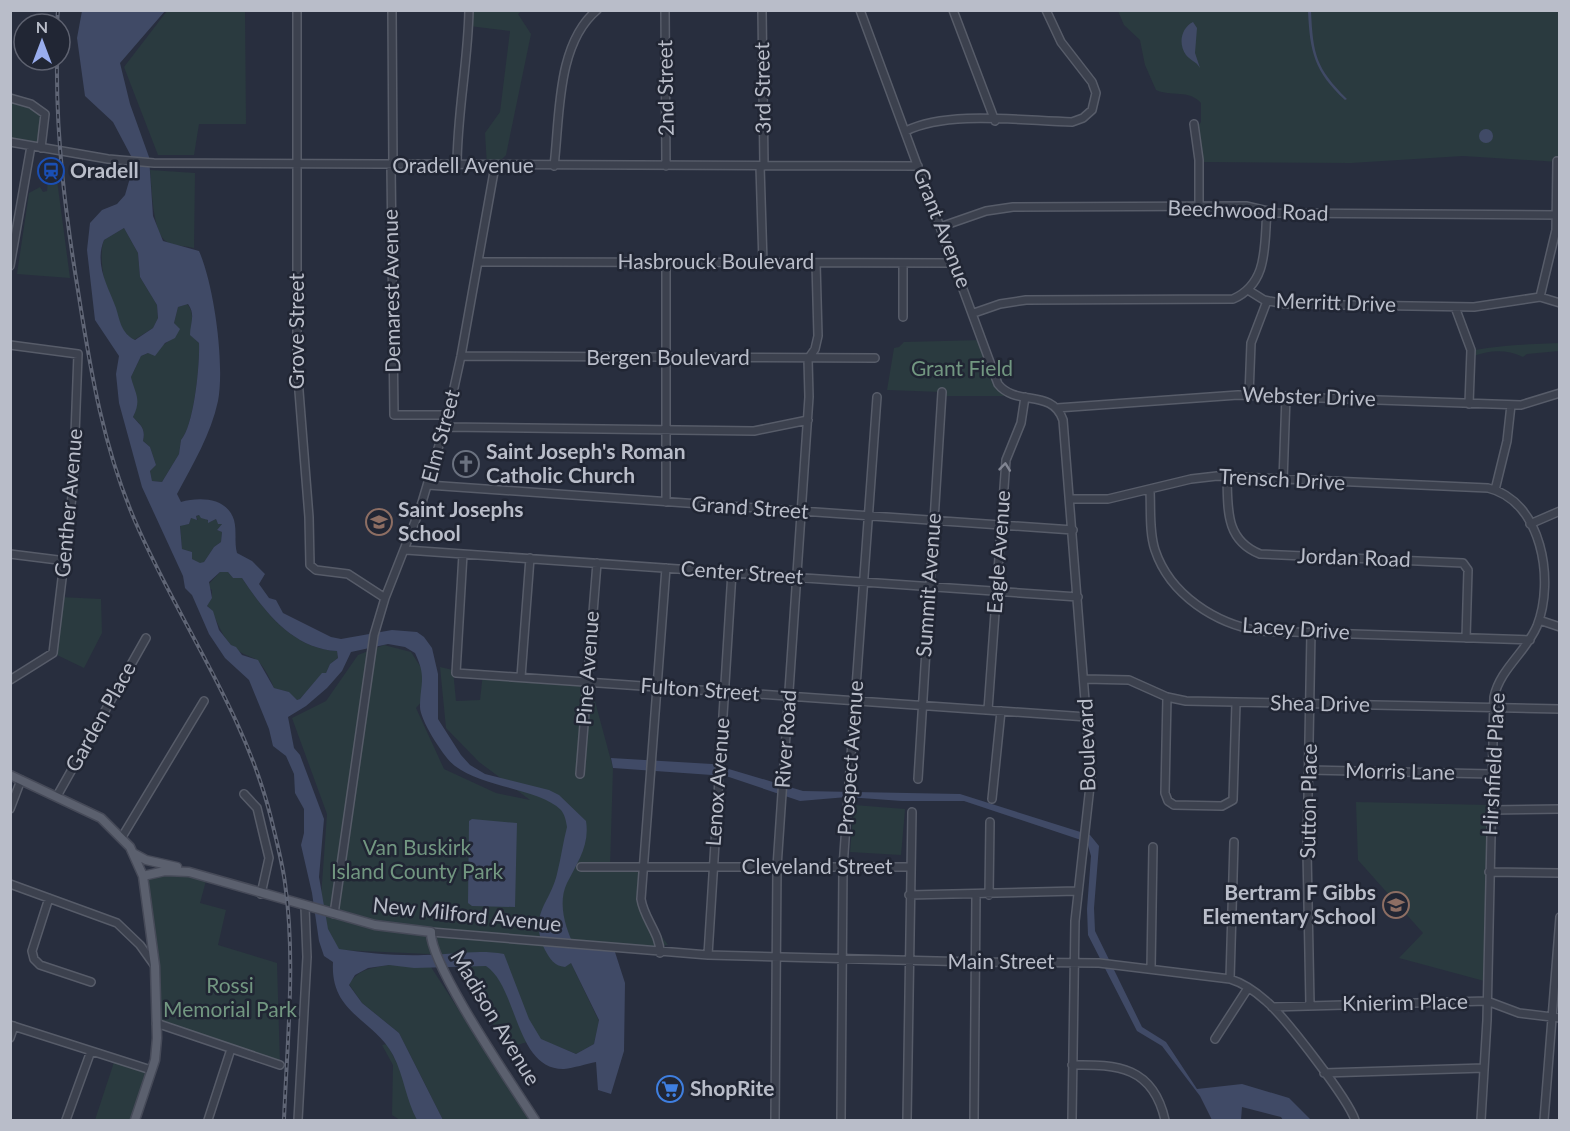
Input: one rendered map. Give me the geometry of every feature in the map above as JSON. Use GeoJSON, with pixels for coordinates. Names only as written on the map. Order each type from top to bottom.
{"type":"FeatureCollection","features":[{"type":"Feature","properties":{"kind":"main road"},"geometry":{"type":"LineString","coordinates":[[10,776],[101,818],[122,837],[133,853],[143,876],[154,966],[156,1053],[135,1120]]}},
{"type":"Feature","properties":{"kind":"main road"},"geometry":{"type":"LineString","coordinates":[[133,853],[146,860],[195,873]]}},
{"type":"Feature","properties":{"kind":"main road","name":"New Milford Avenue"},"geometry":{"type":"LineString","coordinates":[[143,876],[165,871],[195,873],[305,907],[375,925],[431,932]]}},
{"type":"Feature","properties":{"kind":"main road","name":"Madison Avenue"},"geometry":{"type":"LineString","coordinates":[[431,932],[431,943],[442,968],[535,1120]]}},
{"type":"Feature","properties":{"kind":"street","name":"Grove Street"},"geometry":{"type":"LineString","coordinates":[[297,10],[297,375],[309,517],[310,565],[316,570],[348,574],[385,598]]}},
{"type":"Feature","properties":{"kind":"street","name":"Demarest Avenue"},"geometry":{"type":"LineString","coordinates":[[392,10],[394,415],[448,415]]}},
{"type":"Feature","properties":{"kind":"street"},"geometry":{"type":"LineString","coordinates":[[457,166],[458,124],[468,55],[469,10]]}},
{"type":"Feature","properties":{"kind":"street"},"geometry":{"type":"LineString","coordinates":[[554,166],[568,53],[578,32],[597,10]]}},
{"type":"Feature","properties":{"kind":"street","name":"2nd Street"},"geometry":{"type":"LineString","coordinates":[[665,10],[666,166]]}},
{"type":"Feature","properties":{"kind":"street","name":"3rd Street"},"geometry":{"type":"LineString","coordinates":[[762,10],[764,263]]}},
{"type":"Feature","properties":{"kind":"street","name":"Grant Avenue"},"geometry":{"type":"LineString","coordinates":[[860,10],[999,384],[1008,394],[1044,400],[1057,408]]}},
{"type":"Feature","properties":{"kind":"street"},"geometry":{"type":"LineString","coordinates":[[953,10],[995,121]]}},
{"type":"Feature","properties":{"kind":"street"},"geometry":{"type":"LineString","coordinates":[[906,131],[938,120],[1072,122],[1088,115],[1094,105],[1096,93],[1092,82],[1060,42],[1046,10]]}},
{"type":"Feature","properties":{"kind":"street"},"geometry":{"type":"LineString","coordinates":[[10,98],[31,104],[45,114],[41,148]]}},
{"type":"Feature","properties":{"kind":"street"},"geometry":{"type":"LineString","coordinates":[[1194,124],[1199,160],[1199,208]]}},
{"type":"Feature","properties":{"kind":"street","name":"Oradell Avenue"},"geometry":{"type":"LineString","coordinates":[[10,142],[129,162],[154,163],[392,166],[918,166]]}},
{"type":"Feature","properties":{"kind":"street"},"geometry":{"type":"LineString","coordinates":[[10,266],[31,146]]}},
{"type":"Feature","properties":{"kind":"street"},"geometry":{"type":"LineString","coordinates":[[1540,297],[1554,244],[1558,215],[1557,161]]}},
{"type":"Feature","properties":{"kind":"street","name":"Elm Street"},"geometry":{"type":"LineString","coordinates":[[334,914],[376,628],[428,485],[448,415],[461,356],[495,166]]}},
{"type":"Feature","properties":{"kind":"street","name":"Beechwood Road"},"geometry":{"type":"LineString","coordinates":[[940,227],[986,211],[1012,207],[1246,206],[1267,211],[1558,215]]}},
{"type":"Feature","properties":{"kind":"street"},"geometry":{"type":"LineString","coordinates":[[1248,290],[1262,269],[1267,211]]}},
{"type":"Feature","properties":{"kind":"street","name":"Hasbrouck Boulevard"},"geometry":{"type":"LineString","coordinates":[[478,262],[954,263]]}},
{"type":"Feature","properties":{"kind":"street"},"geometry":{"type":"LineString","coordinates":[[666,262],[666,502]]}},
{"type":"Feature","properties":{"kind":"street","name":"River Road"},"geometry":{"type":"LineString","coordinates":[[775,1120],[777,867],[808,420],[808,359],[815,349],[818,336],[816,263]]}},
{"type":"Feature","properties":{"kind":"street"},"geometry":{"type":"LineString","coordinates":[[903,263],[903,317]]}},
{"type":"Feature","properties":{"kind":"street","name":"Merritt Drive"},"geometry":{"type":"LineString","coordinates":[[974,313],[1000,303],[1026,300],[1226,301],[1248,290],[1267,301],[1285,304],[1494,306],[1540,297],[1560,303]]}},
{"type":"Feature","properties":{"kind":"street"},"geometry":{"type":"LineString","coordinates":[[1249,395],[1251,343],[1267,301]]}},
{"type":"Feature","properties":{"kind":"street"},"geometry":{"type":"LineString","coordinates":[[1455,307],[1471,350],[1469,404]]}},
{"type":"Feature","properties":{"kind":"street","name":"Genther Avenue"},"geometry":{"type":"LineString","coordinates":[[10,345],[78,354],[73,488],[66,561],[53,653],[12,676]]}},
{"type":"Feature","properties":{"kind":"street","name":"Bergen Boulevard"},"geometry":{"type":"LineString","coordinates":[[461,356],[875,358]]}},
{"type":"Feature","properties":{"kind":"street","name":"Summit Avenue"},"geometry":{"type":"LineString","coordinates":[[918,779],[942,392]]}},
{"type":"Feature","properties":{"kind":"street","name":"Webster Drive"},"geometry":{"type":"LineString","coordinates":[[1057,408],[1249,395],[1511,405],[1532,404],[1560,393]]}},
{"type":"Feature","properties":{"kind":"street"},"geometry":{"type":"LineString","coordinates":[[1283,481],[1286,396]]}},
{"type":"Feature","properties":{"kind":"street","name":"Prospect Avenue"},"geometry":{"type":"LineString","coordinates":[[841,1120],[843,867],[877,397]]}},
{"type":"Feature","properties":{"kind":"street","name":"Eagle Avenue"},"geometry":{"type":"LineString","coordinates":[[988,710],[1006,460],[1021,423],[1025,398]]}},
{"type":"Feature","properties":{"kind":"street"},"geometry":{"type":"LineString","coordinates":[[1495,490],[1507,441],[1511,405]]}},
{"type":"Feature","properties":{"kind":"street","name":"Boulevard"},"geometry":{"type":"LineString","coordinates":[[1057,408],[1063,420],[1073,530],[1091,789],[1082,843],[1072,962],[1072,1120]]}},
{"type":"Feature","properties":{"kind":"street"},"geometry":{"type":"LineString","coordinates":[[444,427],[769,430],[808,420]]}},
{"type":"Feature","properties":{"kind":"street","name":"Trensch Drive"},"geometry":{"type":"LineString","coordinates":[[1070,499],[1108,499],[1150,491],[1191,479],[1227,477],[1495,490]]}},
{"type":"Feature","properties":{"kind":"street","name":"Jordan Road"},"geometry":{"type":"LineString","coordinates":[[1227,477],[1228,517],[1232,529],[1240,542],[1260,554],[1463,563],[1468,570],[1466,638]]}},
{"type":"Feature","properties":{"kind":"street","name":"Grand Street"},"geometry":{"type":"LineString","coordinates":[[428,485],[1073,530]]}},
{"type":"Feature","properties":{"kind":"street","name":"Hirshfield Place"},"geometry":{"type":"LineString","coordinates":[[1481,1120],[1487,1001],[1494,708],[1500,680],[1530,640],[1539,620],[1544,597],[1544,567],[1538,540],[1516,503],[1495,490]]}},
{"type":"Feature","properties":{"kind":"street","name":"Lacey Drive"},"geometry":{"type":"LineString","coordinates":[[1150,491],[1155,550],[1163,567],[1190,599],[1211,615],[1235,626],[1260,631],[1530,640]]}},
{"type":"Feature","properties":{"kind":"street"},"geometry":{"type":"LineString","coordinates":[[1530,524],[1560,511]]}},
{"type":"Feature","properties":{"kind":"street","name":"Center Street"},"geometry":{"type":"LineString","coordinates":[[406,549],[1078,597]]}},
{"type":"Feature","properties":{"kind":"street"},"geometry":{"type":"LineString","coordinates":[[10,554],[66,561]]}},
{"type":"Feature","properties":{"kind":"street","name":"Fulton Street"},"geometry":{"type":"LineString","coordinates":[[463,554],[456,673],[1087,717]]}},
{"type":"Feature","properties":{"kind":"street"},"geometry":{"type":"LineString","coordinates":[[521,677],[530,558]]}},
{"type":"Feature","properties":{"kind":"street","name":"Pine Avenue"},"geometry":{"type":"LineString","coordinates":[[580,774],[597,563]]}},
{"type":"Feature","properties":{"kind":"street"},"geometry":{"type":"LineString","coordinates":[[660,953],[658,939],[642,908],[643,867],[666,568]]}},
{"type":"Feature","properties":{"kind":"street","name":"Lenox Avenue"},"geometry":{"type":"LineString","coordinates":[[708,955],[732,572]]}},
{"type":"Feature","properties":{"kind":"street"},"geometry":{"type":"LineString","coordinates":[[1539,620],[1560,627]]}},
{"type":"Feature","properties":{"kind":"street","name":"Sutton Place"},"geometry":{"type":"LineString","coordinates":[[1310,1005],[1311,632]]}},
{"type":"Feature","properties":{"kind":"street","name":"Garden Place"},"geometry":{"type":"LineString","coordinates":[[57,796],[146,638]]}},
{"type":"Feature","properties":{"kind":"street","name":"Shea Drive"},"geometry":{"type":"LineString","coordinates":[[1085,679],[1129,680],[1167,697],[1186,701],[1560,709]]}},
{"type":"Feature","properties":{"kind":"street"},"geometry":{"type":"LineString","coordinates":[[1167,697],[1167,799],[1174,805],[1222,806],[1230,803],[1234,796],[1236,703]]}},
{"type":"Feature","properties":{"kind":"street"},"geometry":{"type":"LineString","coordinates":[[122,837],[204,701]]}},
{"type":"Feature","properties":{"kind":"street"},"geometry":{"type":"LineString","coordinates":[[993,799],[1001,711]]}},
{"type":"Feature","properties":{"kind":"street","name":"Morris Lane"},"geometry":{"type":"LineString","coordinates":[[1309,770],[1492,774]]}},
{"type":"Feature","properties":{"kind":"street"},"geometry":{"type":"LineString","coordinates":[[10,809],[21,780]]}},
{"type":"Feature","properties":{"kind":"street"},"geometry":{"type":"LineString","coordinates":[[244,794],[257,808],[269,858],[261,894]]}},
{"type":"Feature","properties":{"kind":"street"},"geometry":{"type":"LineString","coordinates":[[1491,810],[1560,809]]}},
{"type":"Feature","properties":{"kind":"street"},"geometry":{"type":"LineString","coordinates":[[907,1120],[912,812]]}},
{"type":"Feature","properties":{"kind":"street"},"geometry":{"type":"LineString","coordinates":[[990,822],[989,895],[1077,891]]}},
{"type":"Feature","properties":{"kind":"street"},"geometry":{"type":"LineString","coordinates":[[1230,979],[1234,842]]}},
{"type":"Feature","properties":{"kind":"street"},"geometry":{"type":"LineString","coordinates":[[1151,969],[1153,847]]}},
{"type":"Feature","properties":{"kind":"street","name":"Cleveland Street"},"geometry":{"type":"LineString","coordinates":[[581,867],[910,867]]}},
{"type":"Feature","properties":{"kind":"street"},"geometry":{"type":"LineString","coordinates":[[1490,872],[1560,873]]}},
{"type":"Feature","properties":{"kind":"street"},"geometry":{"type":"LineString","coordinates":[[10,884],[117,923],[140,945],[154,966]]}},
{"type":"Feature","properties":{"kind":"street","name":"Cleveland Street"},"geometry":{"type":"LineString","coordinates":[[909,895],[989,895]]}},
{"type":"Feature","properties":{"kind":"street"},"geometry":{"type":"LineString","coordinates":[[974,1120],[976,895]]}},
{"type":"Feature","properties":{"kind":"street"},"geometry":{"type":"LineString","coordinates":[[50,898],[32,951],[34,959],[40,965],[91,982]]}},
{"type":"Feature","properties":{"kind":"street"},"geometry":{"type":"LineString","coordinates":[[298,1120],[308,948],[305,907]]}},
{"type":"Feature","properties":{"kind":"street"},"geometry":{"type":"LineString","coordinates":[[1544,1120],[1556,1018],[1560,917]]}},
{"type":"Feature","properties":{"kind":"street","name":"New Milford Avenue"},"geometry":{"type":"LineString","coordinates":[[431,932],[579,945]]}},
{"type":"Feature","properties":{"kind":"street","name":"Main Street"},"geometry":{"type":"LineString","coordinates":[[579,945],[708,955],[1099,963],[1230,979],[1248,988],[1272,1006],[1345,1099],[1355,1120]]}},
{"type":"Feature","properties":{"kind":"street"},"geometry":{"type":"LineString","coordinates":[[1215,1039],[1248,988]]}},
{"type":"Feature","properties":{"kind":"street","name":"Knierim Place"},"geometry":{"type":"LineString","coordinates":[[1272,1006],[1487,1001],[1519,1013],[1556,1018]]}},
{"type":"Feature","properties":{"kind":"street"},"geometry":{"type":"LineString","coordinates":[[156,1023],[280,1065]]}},
{"type":"Feature","properties":{"kind":"street"},"geometry":{"type":"LineString","coordinates":[[10,1038],[12,1026],[151,1070]]}},
{"type":"Feature","properties":{"kind":"street"},"geometry":{"type":"LineString","coordinates":[[208,1120],[231,1049]]}},
{"type":"Feature","properties":{"kind":"street"},"geometry":{"type":"LineString","coordinates":[[66,1120],[91,1051]]}},
{"type":"Feature","properties":{"kind":"street"},"geometry":{"type":"LineString","coordinates":[[1072,1065],[1111,1065],[1126,1068],[1149,1088],[1165,1120]]}},
{"type":"Feature","properties":{"kind":"street"},"geometry":{"type":"LineString","coordinates":[[1324,1073],[1484,1068]]}},
{"type":"Feature","properties":{"kind":"green space"},"geometry":{"type":"Polygon","coordinates":[[[167,11],[245,11],[246,124],[199,124],[194,155],[158,155],[124,67],[167,11]]]}},
{"type":"Feature","properties":{"kind":"green space"},"geometry":{"type":"Polygon","coordinates":[[[469,11],[522,11],[518,14],[531,34],[506,155],[495,166],[487,166],[485,133],[500,112],[510,31],[469,26],[469,11]]]}},
{"type":"Feature","properties":{"kind":"green space"},"geometry":{"type":"Polygon","coordinates":[[[1118,11],[1559,11],[1559,162],[1463,156],[1351,163],[1203,162],[1195,129],[1201,122],[1201,103],[1191,96],[1156,90],[1145,65],[1140,40],[1124,25],[1118,11]]]}},
{"type":"Feature","properties":{"kind":"green space"},"geometry":{"type":"Polygon","coordinates":[[[10,98],[45,114],[41,148],[11,142],[10,98]]]}},
{"type":"Feature","properties":{"kind":"green space"},"geometry":{"type":"Polygon","coordinates":[[[150,170],[195,173],[194,248],[167,242],[158,230],[150,170]]]}},
{"type":"Feature","properties":{"kind":"green space"},"geometry":{"type":"Polygon","coordinates":[[[48,179],[57,180],[70,278],[17,274],[29,193],[40,187],[43,192],[47,191],[48,179]]]}},
{"type":"Feature","properties":{"kind":"green space"},"geometry":{"type":"Polygon","coordinates":[[[124,228],[138,253],[140,277],[157,305],[158,318],[153,328],[134,340],[126,334],[113,310],[102,264],[104,240],[124,228]]]}},
{"type":"Feature","properties":{"kind":"green space"},"geometry":{"type":"Polygon","coordinates":[[[187,304],[192,314],[192,334],[199,343],[193,409],[186,433],[181,440],[179,454],[162,482],[152,481],[150,471],[156,465],[150,447],[143,441],[142,427],[133,417],[136,401],[131,377],[141,356],[163,346],[176,334],[179,329],[174,323],[178,307],[187,304]]]}},
{"type":"Feature","properties":{"kind":"green space","name":"Grant Field"},"geometry":{"type":"Polygon","coordinates":[[[983,340],[996,378],[1013,396],[942,396],[942,392],[887,390],[894,348],[904,342],[983,340]]]}},
{"type":"Feature","properties":{"kind":"green space"},"geometry":{"type":"Polygon","coordinates":[[[1559,343],[1559,351],[1527,354],[1523,357],[1497,351],[1471,357],[1471,348],[1475,350],[1559,343]]]}},
{"type":"Feature","properties":{"kind":"green space"},"geometry":{"type":"Polygon","coordinates":[[[200,515],[210,522],[216,519],[218,524],[222,524],[217,530],[222,532],[221,542],[200,564],[192,559],[192,552],[182,549],[180,525],[189,524],[191,518],[198,520],[196,516],[200,515]]]}},
{"type":"Feature","properties":{"kind":"green space"},"geometry":{"type":"Polygon","coordinates":[[[220,572],[228,572],[233,578],[242,578],[270,615],[293,636],[321,649],[337,651],[338,658],[300,699],[297,700],[288,692],[274,688],[260,663],[241,653],[223,635],[207,605],[212,598],[212,590],[207,586],[220,572]]]}},
{"type":"Feature","properties":{"kind":"green space"},"geometry":{"type":"Polygon","coordinates":[[[60,597],[101,599],[102,633],[84,668],[53,653],[60,597]]]}},
{"type":"Feature","properties":{"kind":"green space","name":"Van Buskirk Island County Park"},"geometry":{"type":"Polygon","coordinates":[[[384,645],[411,652],[429,680],[424,699],[416,708],[444,769],[496,793],[530,800],[479,762],[446,728],[440,667],[453,670],[456,701],[480,700],[483,673],[589,679],[613,768],[610,867],[642,868],[642,910],[668,945],[614,949],[571,963],[599,1021],[594,1044],[576,1054],[557,1046],[535,1041],[508,1049],[452,955],[339,950],[328,937],[321,897],[327,814],[292,718],[326,701],[358,655],[384,645]]]}},
{"type":"Feature","properties":{"kind":"green space"},"geometry":{"type":"Polygon","coordinates":[[[1356,802],[1489,805],[1488,982],[1399,958],[1423,933],[1358,860],[1356,802]]]}},
{"type":"Feature","properties":{"kind":"green space"},"geometry":{"type":"Polygon","coordinates":[[[854,805],[905,809],[901,855],[850,852],[854,805]]]}},
{"type":"Feature","properties":{"kind":"green space","name":"Rossi Memorial Park"},"geometry":{"type":"Polygon","coordinates":[[[157,872],[207,877],[200,903],[226,910],[218,945],[277,963],[280,1065],[156,1023],[155,966],[143,876],[157,872]]]}},
{"type":"Feature","properties":{"kind":"green space"},"geometry":{"type":"Polygon","coordinates":[[[389,965],[431,967],[530,1120],[443,1120],[399,1033],[362,1003],[349,984],[361,972],[389,965]]]}},
{"type":"Feature","properties":{"kind":"green space"},"geometry":{"type":"Polygon","coordinates":[[[387,1044],[402,1073],[417,1120],[400,1120],[392,1115],[393,1065],[382,1045],[387,1044]]]}},
{"type":"Feature","properties":{"kind":"green space"},"geometry":{"type":"Polygon","coordinates":[[[115,1059],[151,1070],[135,1120],[95,1120],[115,1059]]]}},
{"type":"Feature","properties":{"kind":"water"},"geometry":{"type":"Polygon","coordinates":[[[82,11],[165,11],[120,63],[130,104],[149,157],[153,216],[163,241],[199,251],[209,284],[217,325],[220,367],[218,401],[206,437],[177,494],[181,502],[196,499],[212,500],[230,512],[234,520],[237,553],[252,561],[265,574],[259,584],[269,598],[276,600],[283,613],[331,637],[341,639],[392,630],[417,632],[424,637],[432,648],[438,674],[438,719],[461,755],[470,765],[485,774],[549,790],[559,795],[586,821],[584,846],[564,891],[563,908],[566,925],[575,948],[576,946],[614,949],[625,983],[624,1051],[611,1094],[598,1090],[596,1062],[564,1069],[548,1066],[536,1056],[526,1042],[497,976],[486,966],[414,968],[389,965],[368,968],[355,975],[349,985],[362,1003],[399,1033],[443,1120],[417,1120],[393,1055],[375,1032],[345,1005],[338,993],[333,962],[324,956],[319,941],[312,893],[301,845],[304,833],[304,809],[295,793],[294,774],[286,756],[273,746],[269,729],[249,680],[225,658],[209,634],[192,595],[185,588],[183,576],[142,487],[119,403],[116,374],[119,356],[95,320],[87,250],[90,223],[102,210],[117,204],[125,195],[132,171],[131,156],[113,122],[85,96],[77,38],[82,11]],[[124,228],[104,240],[101,249],[103,275],[122,326],[135,340],[153,328],[158,318],[157,305],[140,277],[138,253],[124,228]],[[188,304],[178,307],[174,323],[180,329],[175,338],[165,343],[155,356],[148,353],[141,356],[131,377],[137,401],[133,417],[142,427],[143,441],[150,447],[156,465],[150,471],[152,481],[162,482],[179,454],[181,440],[186,433],[193,409],[199,343],[190,335],[192,315],[188,304]],[[199,515],[196,516],[197,520],[191,518],[189,524],[180,526],[182,549],[192,552],[192,559],[200,563],[204,562],[214,547],[221,542],[222,532],[217,530],[222,524],[218,524],[216,519],[208,523],[208,520],[199,515]],[[220,572],[209,582],[212,598],[207,606],[213,611],[219,630],[231,645],[236,647],[242,655],[258,660],[274,688],[289,692],[297,700],[322,673],[326,673],[330,664],[338,658],[337,651],[321,649],[307,643],[293,636],[281,626],[242,578],[233,578],[228,572],[220,572]],[[388,644],[351,652],[342,671],[306,706],[288,717],[294,748],[300,755],[324,819],[319,877],[328,929],[339,949],[403,955],[474,952],[504,954],[529,1019],[541,1039],[576,1054],[594,1044],[599,1020],[571,963],[565,967],[553,962],[540,938],[539,918],[554,884],[567,827],[561,810],[540,797],[481,779],[450,762],[433,738],[421,713],[422,675],[415,653],[405,647],[388,644]]]}},
{"type":"Feature","properties":{"kind":"water"},"geometry":{"type":"Polygon","coordinates":[[[1308,11],[1311,11],[1313,39],[1318,60],[1329,78],[1347,99],[1345,100],[1320,70],[1312,50],[1308,11]]]}},
{"type":"Feature","properties":{"kind":"water"},"geometry":{"type":"Polygon","coordinates":[[[1193,22],[1197,28],[1195,53],[1200,68],[1186,55],[1182,46],[1183,32],[1193,22]]]}},
{"type":"Feature","properties":{"kind":"water"},"geometry":{"type":"Polygon","coordinates":[[[1483,129],[1489,129],[1493,136],[1489,143],[1483,143],[1479,139],[1479,133],[1483,129]]]}},
{"type":"Feature","properties":{"kind":"water"},"geometry":{"type":"Polygon","coordinates":[[[611,758],[712,764],[803,791],[960,794],[1090,835],[1099,846],[1094,908],[1095,931],[1142,1027],[1166,1042],[1197,1089],[1242,1084],[1289,1098],[1311,1120],[1283,1120],[1281,1117],[1242,1107],[1241,1120],[1212,1120],[1200,1096],[1162,1046],[1137,1031],[1088,935],[1087,909],[1091,856],[1087,842],[964,801],[902,801],[847,797],[800,801],[726,776],[613,768],[611,758]]]}},
{"type":"Feature","properties":{"kind":"water"},"geometry":{"type":"Polygon","coordinates":[[[472,819],[517,823],[515,907],[472,906],[468,903],[469,821],[472,819]]]}},
{"type":"Feature","properties":{"kind":"railway"},"geometry":{"type":"LineString","coordinates":[[57,72],[60,149],[70,238],[88,354],[107,439],[135,521],[245,741],[259,779],[281,858],[290,942],[289,1031],[284,1120]]}},
{"type":"Feature","properties":{"kind":"place","name":"Oradell"},"geometry":{"type":"Point","coordinates":[51,171]}},
{"type":"Feature","properties":{"kind":"place","name":"Saint Joseph's Roman Catholic Church"},"geometry":{"type":"Point","coordinates":[466,464]}},
{"type":"Feature","properties":{"kind":"place","name":"Saint Josephs School"},"geometry":{"type":"Point","coordinates":[379,522]}},
{"type":"Feature","properties":{"kind":"place","name":"Bertram F Gibbs Elementary School"},"geometry":{"type":"Point","coordinates":[1396,905]}},
{"type":"Feature","properties":{"kind":"place","name":"ShopRite"},"geometry":{"type":"Point","coordinates":[670,1089]}}]}
